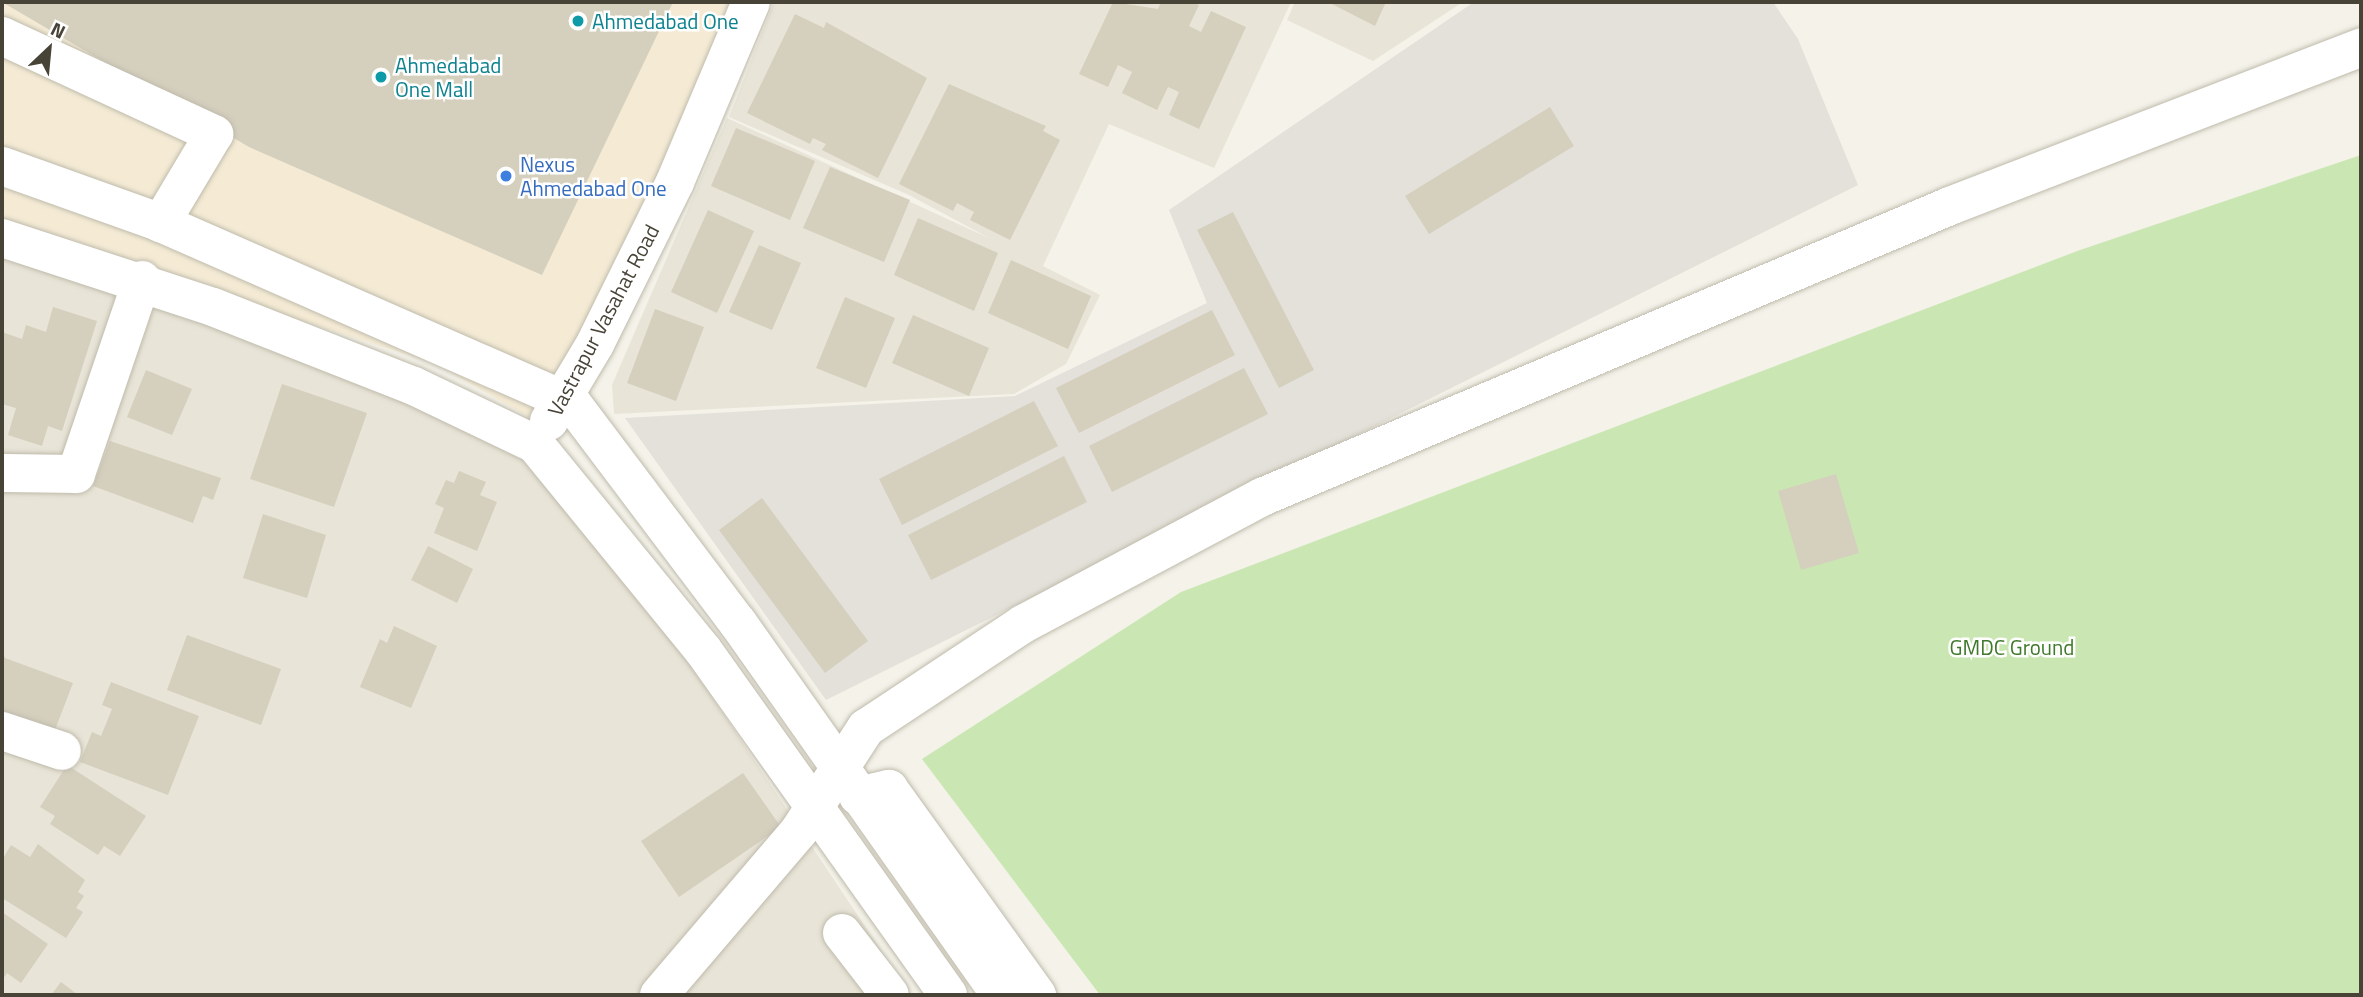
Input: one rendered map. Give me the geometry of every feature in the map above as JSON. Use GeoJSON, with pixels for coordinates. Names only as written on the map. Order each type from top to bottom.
{"type":"FeatureCollection","features":[{"type":"Feature","properties":{"kind":"street","name":"Vastrapur Vasahat Road"},"geometry":{"type":"LineString","coordinates":[[535,444],[563,399],[675,182],[751,2]]}},
{"type":"Feature","properties":{"kind":"street"},"geometry":{"type":"LineString","coordinates":[[2,36],[214,134],[161,223]]}},
{"type":"Feature","properties":{"kind":"street"},"geometry":{"type":"LineString","coordinates":[[659,995],[815,807],[849,783],[866,728],[943,672],[1262,497],[1950,205],[2361,47]]}},
{"type":"Feature","properties":{"kind":"street"},"geometry":{"type":"LineString","coordinates":[[2,166],[161,223],[563,399],[738,623],[1000,995]]}},
{"type":"Feature","properties":{"kind":"street"},"geometry":{"type":"LineString","coordinates":[[2,238],[142,280],[414,386],[535,444],[704,650],[948,995]]}},
{"type":"Feature","properties":{"kind":"street"},"geometry":{"type":"LineString","coordinates":[[2,473],[76,474],[142,280]]}},
{"type":"Feature","properties":{"kind":"street"},"geometry":{"type":"LineString","coordinates":[[2,731],[62,751]]}},
{"type":"Feature","properties":{"kind":"street"},"geometry":{"type":"LineString","coordinates":[[849,783],[889,789],[1037,995]]}},
{"type":"Feature","properties":{"kind":"street"},"geometry":{"type":"LineString","coordinates":[[842,933],[890,995]]}},
{"type":"Feature","properties":{"kind":"shaded area"},"geometry":{"type":"Polygon","coordinates":[[[2,2],[746,2],[546,427],[434,363],[2,226],[2,2]]]}},
{"type":"Feature","properties":{"kind":"shaded area"},"geometry":{"type":"Polygon","coordinates":[[[774,2],[1291,2],[1214,168],[1109,124],[1043,266],[1100,295],[1066,364],[1014,394],[614,414],[612,385],[727,118],[991,239],[909,195],[729,117],[774,2]]]}},
{"type":"Feature","properties":{"kind":"shaded area"},"geometry":{"type":"Polygon","coordinates":[[[1295,2],[1463,2],[1373,61],[1287,20],[1295,2]]]}},
{"type":"Feature","properties":{"kind":"shaded area"},"geometry":{"type":"Polygon","coordinates":[[[1474,2],[1773,2],[1798,39],[1858,185],[826,700],[625,418],[1015,396],[1207,303],[1169,210],[1474,2]]]}},
{"type":"Feature","properties":{"kind":"shaded area"},"geometry":{"type":"Polygon","coordinates":[[[2,230],[543,444],[911,995],[2,995],[2,230]]]}},
{"type":"Feature","properties":{"kind":"green space","name":"GMDC Ground"},"geometry":{"type":"Polygon","coordinates":[[[2361,155],[2361,995],[1100,995],[922,759],[1181,592],[2080,250],[2361,155]]]}},
{"type":"Feature","properties":{"kind":"building","name":"Ahmedabad One Mall"},"geometry":{"type":"Polygon","coordinates":[[[2,2],[673,2],[542,275],[249,147],[2,2]]]}},
{"type":"Feature","properties":{"kind":"building"},"geometry":{"type":"Polygon","coordinates":[[[1113,2],[1158,9],[1161,2],[1191,2],[1199,5],[1189,26],[1201,32],[1211,11],[1246,27],[1199,129],[1169,115],[1179,92],[1168,87],[1157,110],[1122,93],[1132,72],[1118,65],[1108,87],[1079,74],[1113,2]]]}},
{"type":"Feature","properties":{"kind":"building"},"geometry":{"type":"Polygon","coordinates":[[[1328,2],[1386,2],[1375,26],[1328,2]]]}},
{"type":"Feature","properties":{"kind":"building"},"geometry":{"type":"Polygon","coordinates":[[[795,14],[824,28],[826,22],[927,78],[878,178],[822,150],[826,144],[813,138],[810,144],[747,113],[795,14]]]}},
{"type":"Feature","properties":{"kind":"building"},"geometry":{"type":"Polygon","coordinates":[[[949,84],[1046,126],[1043,131],[1060,140],[1010,240],[970,220],[974,212],[957,203],[953,211],[899,184],[949,84]]]}},
{"type":"Feature","properties":{"kind":"building"},"geometry":{"type":"Polygon","coordinates":[[[1550,107],[1574,146],[1429,234],[1405,196],[1550,107]]]}},
{"type":"Feature","properties":{"kind":"building"},"geometry":{"type":"Polygon","coordinates":[[[736,128],[815,161],[790,220],[711,186],[736,128]]]}},
{"type":"Feature","properties":{"kind":"building"},"geometry":{"type":"Polygon","coordinates":[[[830,167],[910,200],[884,262],[803,228],[830,167]]]}},
{"type":"Feature","properties":{"kind":"building"},"geometry":{"type":"Polygon","coordinates":[[[708,210],[754,231],[717,313],[671,292],[708,210]]]}},
{"type":"Feature","properties":{"kind":"building"},"geometry":{"type":"Polygon","coordinates":[[[1233,212],[1314,370],[1279,388],[1197,230],[1233,212]]]}},
{"type":"Feature","properties":{"kind":"building"},"geometry":{"type":"Polygon","coordinates":[[[918,218],[998,253],[974,311],[894,275],[918,218]]]}},
{"type":"Feature","properties":{"kind":"building"},"geometry":{"type":"Polygon","coordinates":[[[759,245],[801,263],[772,330],[729,312],[759,245]]]}},
{"type":"Feature","properties":{"kind":"building"},"geometry":{"type":"Polygon","coordinates":[[[1011,260],[1091,296],[1068,349],[988,313],[1011,260]]]}},
{"type":"Feature","properties":{"kind":"building"},"geometry":{"type":"Polygon","coordinates":[[[845,297],[895,318],[866,388],[816,368],[845,297]]]}},
{"type":"Feature","properties":{"kind":"building"},"geometry":{"type":"Polygon","coordinates":[[[53,307],[97,321],[62,431],[48,426],[42,446],[8,435],[16,408],[2,404],[2,332],[22,339],[26,325],[46,332],[53,307]]]}},
{"type":"Feature","properties":{"kind":"building"},"geometry":{"type":"Polygon","coordinates":[[[655,309],[704,327],[676,401],[627,383],[655,309]]]}},
{"type":"Feature","properties":{"kind":"building"},"geometry":{"type":"Polygon","coordinates":[[[1212,310],[1235,355],[1079,433],[1056,388],[1212,310]]]}},
{"type":"Feature","properties":{"kind":"building"},"geometry":{"type":"Polygon","coordinates":[[[913,315],[989,348],[969,396],[892,363],[913,315]]]}},
{"type":"Feature","properties":{"kind":"building"},"geometry":{"type":"Polygon","coordinates":[[[1244,368],[1268,414],[1112,492],[1089,446],[1244,368]]]}},
{"type":"Feature","properties":{"kind":"building"},"geometry":{"type":"Polygon","coordinates":[[[146,370],[192,389],[172,435],[127,417],[146,370]]]}},
{"type":"Feature","properties":{"kind":"building"},"geometry":{"type":"Polygon","coordinates":[[[282,384],[367,413],[334,507],[250,479],[282,384]]]}},
{"type":"Feature","properties":{"kind":"building"},"geometry":{"type":"Polygon","coordinates":[[[1034,401],[1058,446],[902,525],[879,479],[1034,401]]]}},
{"type":"Feature","properties":{"kind":"building"},"geometry":{"type":"Polygon","coordinates":[[[110,441],[221,478],[213,500],[203,496],[193,523],[93,486],[110,441]]]}},
{"type":"Feature","properties":{"kind":"building"},"geometry":{"type":"Polygon","coordinates":[[[1064,456],[1087,502],[931,580],[908,535],[1064,456]]]}},
{"type":"Feature","properties":{"kind":"building"},"geometry":{"type":"Polygon","coordinates":[[[459,471],[486,482],[480,495],[497,502],[477,551],[434,533],[444,508],[435,504],[446,480],[454,483],[459,471]]]}},
{"type":"Feature","properties":{"kind":"building"},"geometry":{"type":"Polygon","coordinates":[[[1836,474],[1859,553],[1801,570],[1778,491],[1836,474]]]}},
{"type":"Feature","properties":{"kind":"building"},"geometry":{"type":"Polygon","coordinates":[[[762,498],[868,641],[825,673],[719,530],[762,498]]]}},
{"type":"Feature","properties":{"kind":"building"},"geometry":{"type":"Polygon","coordinates":[[[263,514],[326,535],[307,598],[243,578],[263,514]]]}},
{"type":"Feature","properties":{"kind":"building"},"geometry":{"type":"Polygon","coordinates":[[[428,546],[473,569],[457,603],[411,580],[428,546]]]}},
{"type":"Feature","properties":{"kind":"building"},"geometry":{"type":"Polygon","coordinates":[[[394,626],[437,646],[411,708],[360,687],[380,639],[387,643],[394,626]]]}},
{"type":"Feature","properties":{"kind":"building"},"geometry":{"type":"Polygon","coordinates":[[[187,635],[281,669],[261,725],[167,690],[187,635]]]}},
{"type":"Feature","properties":{"kind":"building"},"geometry":{"type":"Polygon","coordinates":[[[2,650],[5,658],[73,683],[53,735],[2,715],[2,650]]]}},
{"type":"Feature","properties":{"kind":"building"},"geometry":{"type":"Polygon","coordinates":[[[111,682],[199,716],[168,795],[80,762],[92,732],[101,736],[112,709],[102,705],[111,682]]]}},
{"type":"Feature","properties":{"kind":"building"},"geometry":{"type":"Polygon","coordinates":[[[67,765],[146,816],[120,856],[104,846],[98,855],[50,824],[55,816],[40,807],[67,765]]]}},
{"type":"Feature","properties":{"kind":"building"},"geometry":{"type":"Polygon","coordinates":[[[743,773],[781,827],[679,897],[641,841],[743,773]]]}},
{"type":"Feature","properties":{"kind":"building"},"geometry":{"type":"Polygon","coordinates":[[[38,844],[85,880],[78,892],[84,896],[76,908],[83,912],[66,938],[2,898],[2,860],[11,845],[30,857],[38,844]]]}},
{"type":"Feature","properties":{"kind":"building"},"geometry":{"type":"Polygon","coordinates":[[[2,912],[48,944],[21,983],[7,973],[2,980],[2,912]]]}},
{"type":"Feature","properties":{"kind":"building"},"geometry":{"type":"Polygon","coordinates":[[[61,982],[78,995],[51,995],[61,982]]]}},
{"type":"Feature","properties":{"kind":"place","name":"Ahmedabad One"},"geometry":{"type":"Point","coordinates":[578,21]}},
{"type":"Feature","properties":{"kind":"place","name":"Ahmedabad One Mall"},"geometry":{"type":"Point","coordinates":[381,77]}},
{"type":"Feature","properties":{"kind":"place","name":"Nexus Ahmedabad One"},"geometry":{"type":"Point","coordinates":[506,176]}}]}
